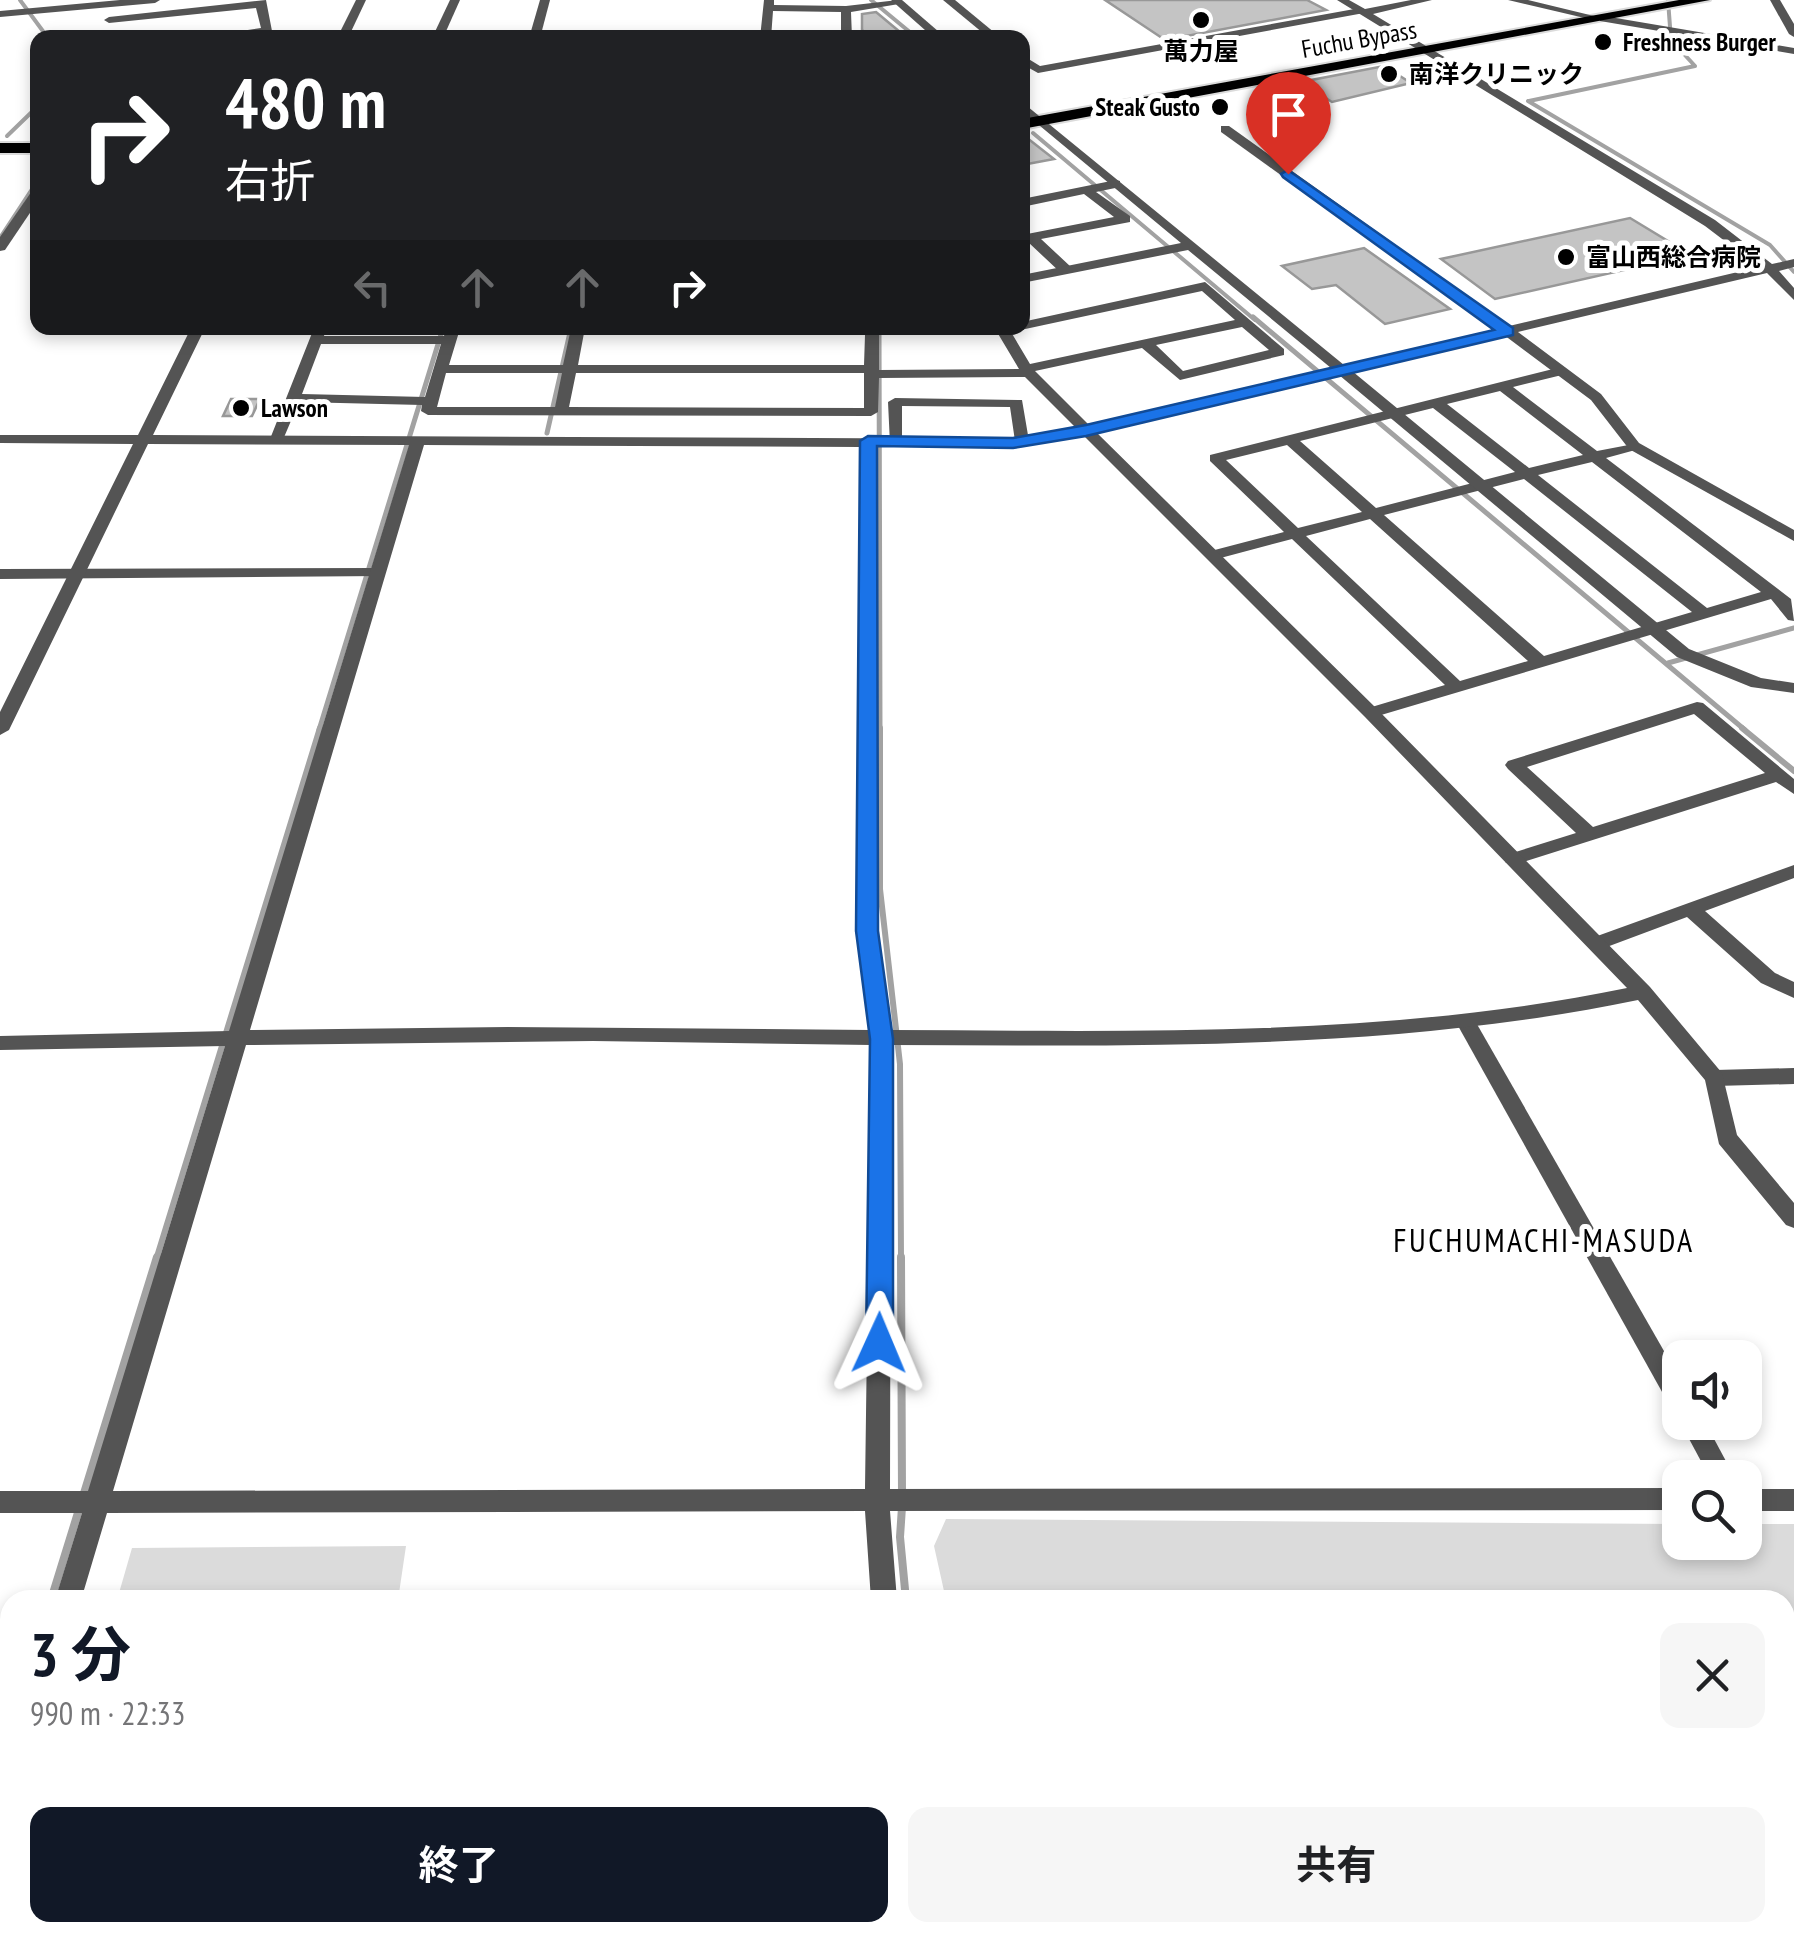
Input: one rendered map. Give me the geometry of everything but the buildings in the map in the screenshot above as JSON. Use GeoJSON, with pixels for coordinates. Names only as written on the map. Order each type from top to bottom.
{"type":"FeatureCollection","features":[{"type":"Feature","properties":{"kind":"highway","name":"Fuchu Bypass"},"geometry":{"type":"LineString","coordinates":[[1596,17],[1675,0]]}},
{"type":"Feature","properties":{"kind":"highway","name":"Fuchu Bypass"},"geometry":{"type":"LineString","coordinates":[[1030,117],[1703,0]]}},
{"type":"Feature","properties":{"kind":"highway"},"geometry":{"type":"LineString","coordinates":[[0,144],[30,144]]}},
{"type":"Feature","properties":{"kind":"street"},"geometry":{"type":"LineString","coordinates":[[15,0],[24,12]]}},
{"type":"Feature","properties":{"kind":"street"},"geometry":{"type":"LineString","coordinates":[[0,14],[156,0]]}},
{"type":"Feature","properties":{"kind":"street"},"geometry":{"type":"LineString","coordinates":[[346,30],[361,0]]}},
{"type":"Feature","properties":{"kind":"street"},"geometry":{"type":"LineString","coordinates":[[441,30],[454,0]]}},
{"type":"Feature","properties":{"kind":"street"},"geometry":{"type":"LineString","coordinates":[[536,30],[545,0]]}},
{"type":"Feature","properties":{"kind":"street"},"geometry":{"type":"LineString","coordinates":[[948,0],[986,30]]}},
{"type":"Feature","properties":{"kind":"street"},"geometry":{"type":"LineString","coordinates":[[1342,0],[1710,223],[1770,269],[1794,296]]}},
{"type":"Feature","properties":{"kind":"street"},"geometry":{"type":"LineString","coordinates":[[1030,64],[1038,70],[1426,0]]}},
{"type":"Feature","properties":{"kind":"street"},"geometry":{"type":"LineString","coordinates":[[1513,0],[1794,52]]}},
{"type":"Feature","properties":{"kind":"street"},"geometry":{"type":"LineString","coordinates":[[1775,0],[1794,34]]}},
{"type":"Feature","properties":{"kind":"street"},"geometry":{"type":"LineString","coordinates":[[104,2],[110,30]]}},
{"type":"Feature","properties":{"kind":"street"},"geometry":{"type":"LineString","coordinates":[[109,20],[156,21],[261,2],[268,30]]}},
{"type":"Feature","properties":{"kind":"street"},"geometry":{"type":"LineString","coordinates":[[766,30],[768,4],[846,9],[898,2],[931,30]]}},
{"type":"Feature","properties":{"kind":"street"},"geometry":{"type":"LineString","coordinates":[[846,9],[847,30]]}},
{"type":"Feature","properties":{"kind":"street"},"geometry":{"type":"LineString","coordinates":[[1030,118],[1192,245],[1682,652],[1757,683],[1794,688]]}},
{"type":"Feature","properties":{"kind":"street"},"geometry":{"type":"LineString","coordinates":[[1226,129],[1596,396],[1634,446],[1794,536]]}},
{"type":"Feature","properties":{"kind":"street"},"geometry":{"type":"LineString","coordinates":[[1030,201],[1116,184]]}},
{"type":"Feature","properties":{"kind":"street"},"geometry":{"type":"LineString","coordinates":[[1030,237],[1125,219],[1086,190]]}},
{"type":"Feature","properties":{"kind":"street"},"geometry":{"type":"LineString","coordinates":[[0,248],[30,202]]}},
{"type":"Feature","properties":{"kind":"street"},"geometry":{"type":"LineString","coordinates":[[1030,240],[1066,270]]}},
{"type":"Feature","properties":{"kind":"street"},"geometry":{"type":"LineString","coordinates":[[1030,277],[1192,245]]}},
{"type":"Feature","properties":{"kind":"street"},"geometry":{"type":"LineString","coordinates":[[0,439],[1022,441],[1086,430],[1794,263]]}},
{"type":"Feature","properties":{"kind":"street"},"geometry":{"type":"LineString","coordinates":[[1030,324],[1205,286],[1280,352],[1180,376],[1146,344]]}},
{"type":"Feature","properties":{"kind":"street"},"geometry":{"type":"LineString","coordinates":[[440,369],[1023,372],[1245,322]]}},
{"type":"Feature","properties":{"kind":"street"},"geometry":{"type":"LineString","coordinates":[[0,730],[194,335]]}},
{"type":"Feature","properties":{"kind":"street"},"geometry":{"type":"LineString","coordinates":[[277,439],[318,335]]}},
{"type":"Feature","properties":{"kind":"street"},"geometry":{"type":"LineString","coordinates":[[450,335],[428,411],[871,412],[872,335]]}},
{"type":"Feature","properties":{"kind":"street"},"geometry":{"type":"LineString","coordinates":[[561,412],[576,335]]}},
{"type":"Feature","properties":{"kind":"street"},"geometry":{"type":"LineString","coordinates":[[1009,335],[1023,372],[1213,554],[1642,992],[1715,1078],[1727,1138],[1794,1219]]}},
{"type":"Feature","properties":{"kind":"street"},"geometry":{"type":"LineString","coordinates":[[1457,687],[1215,458],[1561,370]]}},
{"type":"Feature","properties":{"kind":"street"},"geometry":{"type":"LineString","coordinates":[[1022,441],[1017,403],[1023,372]]}},
{"type":"Feature","properties":{"kind":"street"},"geometry":{"type":"LineString","coordinates":[[1501,385],[1774,593],[1794,616]]}},
{"type":"Feature","properties":{"kind":"street"},"geometry":{"type":"LineString","coordinates":[[293,398],[431,400]]}},
{"type":"Feature","properties":{"kind":"street"},"geometry":{"type":"LineString","coordinates":[[1434,401],[1704,614]]}},
{"type":"Feature","properties":{"kind":"street"},"geometry":{"type":"LineString","coordinates":[[895,441],[895,402],[1017,403]]}},
{"type":"Feature","properties":{"kind":"street"},"geometry":{"type":"LineString","coordinates":[[1288,438],[1540,662]]}},
{"type":"Feature","properties":{"kind":"street"},"geometry":{"type":"LineString","coordinates":[[71,1590],[418,440]]}},
{"type":"Feature","properties":{"kind":"street"},"geometry":{"type":"LineString","coordinates":[[868,441],[867,931],[882,1039],[877,1501],[883,1590]]}},
{"type":"Feature","properties":{"kind":"street"},"geometry":{"type":"LineString","coordinates":[[1213,554],[1634,446]]}},
{"type":"Feature","properties":{"kind":"street"},"geometry":{"type":"LineString","coordinates":[[0,574],[376,573]]}},
{"type":"Feature","properties":{"kind":"street"},"geometry":{"type":"LineString","coordinates":[[1371,713],[1774,593]]}},
{"type":"Feature","properties":{"kind":"street"},"geometry":{"type":"LineString","coordinates":[[1590,834],[1514,765],[1697,707],[1786,782]]}},
{"type":"Feature","properties":{"kind":"street"},"geometry":{"type":"LineString","coordinates":[[1513,859],[1590,834],[1786,782]]}},
{"type":"Feature","properties":{"kind":"street"},"geometry":{"type":"LineString","coordinates":[[1596,944],[1690,909],[1789,879]]}},
{"type":"Feature","properties":{"kind":"street"},"geometry":{"type":"LineString","coordinates":[[1690,909],[1768,978],[1794,990]]}},
{"type":"Feature","properties":{"kind":"street"},"geometry":{"type":"LineString","coordinates":[[0,1043],[602,1034],[882,1039],[1322,1036],[1467,1024],[1562,1011],[1642,992]]}},
{"type":"Feature","properties":{"kind":"street"},"geometry":{"type":"LineString","coordinates":[[1467,1024],[1662,1369]]}},
{"type":"Feature","properties":{"kind":"street"},"geometry":{"type":"LineString","coordinates":[[1715,1078],[1794,1076]]}},
{"type":"Feature","properties":{"kind":"street"},"geometry":{"type":"LineString","coordinates":[[0,1502],[1662,1500]]}},
{"type":"Feature","properties":{"kind":"street"},"geometry":{"type":"LineString","coordinates":[[1762,1500],[1794,1500]]}},
{"type":"Feature","properties":{"kind":"shaded area"},"geometry":{"type":"Polygon","coordinates":[[[946,1519],[1662,1524],[1662,1560],[1762,1560],[1762,1524],[1794,1524],[1794,1590],[944,1590],[934,1546],[946,1519]]]}},
{"type":"Feature","properties":{"kind":"shaded area"},"geometry":{"type":"Polygon","coordinates":[[[406,1546],[399,1590],[120,1590],[132,1548],[406,1546]]]}},
{"type":"Feature","properties":{"kind":"waterway"},"geometry":{"type":"LineString","coordinates":[[20,0],[42,30]]}},
{"type":"Feature","properties":{"kind":"waterway"},"geometry":{"type":"LineString","coordinates":[[871,0],[907,30]]}},
{"type":"Feature","properties":{"kind":"waterway"},"geometry":{"type":"LineString","coordinates":[[1529,101],[1695,66],[1671,40],[1668,0]]}},
{"type":"Feature","properties":{"kind":"waterway"},"geometry":{"type":"LineString","coordinates":[[1528,101],[1770,245],[1794,272]]}},
{"type":"Feature","properties":{"kind":"waterway"},"geometry":{"type":"LineString","coordinates":[[7,136],[30,114]]}},
{"type":"Feature","properties":{"kind":"waterway"},"geometry":{"type":"LineString","coordinates":[[1033,133],[1255,320]]}},
{"type":"Feature","properties":{"kind":"waterway"},"geometry":{"type":"LineString","coordinates":[[0,153],[30,153]]}},
{"type":"Feature","properties":{"kind":"waterway"},"geometry":{"type":"LineString","coordinates":[[0,238],[30,192]]}},
{"type":"Feature","properties":{"kind":"waterway"},"geometry":{"type":"LineString","coordinates":[[1253,317],[1745,730]]}},
{"type":"Feature","properties":{"kind":"waterway"},"geometry":{"type":"LineString","coordinates":[[319,730],[441,335]]}},
{"type":"Feature","properties":{"kind":"waterway"},"geometry":{"type":"LineString","coordinates":[[547,433],[569,335]]}},
{"type":"Feature","properties":{"kind":"waterway"},"geometry":{"type":"LineString","coordinates":[[879,335],[880,730]]}},
{"type":"Feature","properties":{"kind":"waterway"},"geometry":{"type":"LineString","coordinates":[[1668,663],[1794,628]]}},
{"type":"Feature","properties":{"kind":"waterway"},"geometry":{"type":"LineString","coordinates":[[156,1260],[320,728]]}},
{"type":"Feature","properties":{"kind":"waterway"},"geometry":{"type":"LineString","coordinates":[[1742,728],[1794,771]]}},
{"type":"Feature","properties":{"kind":"waterway"},"geometry":{"type":"LineString","coordinates":[[880,730],[880,889],[900,1064],[901,1260]]}},
{"type":"Feature","properties":{"kind":"waterway"},"geometry":{"type":"LineString","coordinates":[[54,1590],[157,1257]]}},
{"type":"Feature","properties":{"kind":"waterway"},"geometry":{"type":"LineString","coordinates":[[901,1257],[902,1494]]}},
{"type":"Feature","properties":{"kind":"waterway"},"geometry":{"type":"LineString","coordinates":[[902,1507],[900,1537],[905,1590]]}},
{"type":"Feature","properties":{"kind":"place","name":"萬力屋"},"geometry":{"type":"Point","coordinates":[1201,20]}},
{"type":"Feature","properties":{"kind":"place","name":"Freshness Burger"},"geometry":{"type":"Point","coordinates":[1603,42]}},
{"type":"Feature","properties":{"kind":"place","name":"南洋クリニック"},"geometry":{"type":"Point","coordinates":[1389,74]}},
{"type":"Feature","properties":{"kind":"place","name":"Steak Gusto"},"geometry":{"type":"Point","coordinates":[1220,107]}},
{"type":"Feature","properties":{"kind":"place","name":"富山西総合病院"},"geometry":{"type":"Point","coordinates":[1566,257]}},
{"type":"Feature","properties":{"kind":"place","name":"Lawson"},"geometry":{"type":"Point","coordinates":[241,408]}},
{"type":"Feature","properties":{"kind":"district","name":"FUCHUMACHI-MASUDA"},"geometry":{"type":"Point","coordinates":[1544,1241]}},
{"type":"Feature","properties":{"kind":"route"},"geometry":{"type":"LineString","coordinates":[[879,1343],[882,1039],[867,931],[868,441],[1013,443],[1086,430],[1507,332],[1288,174]]}}]}
